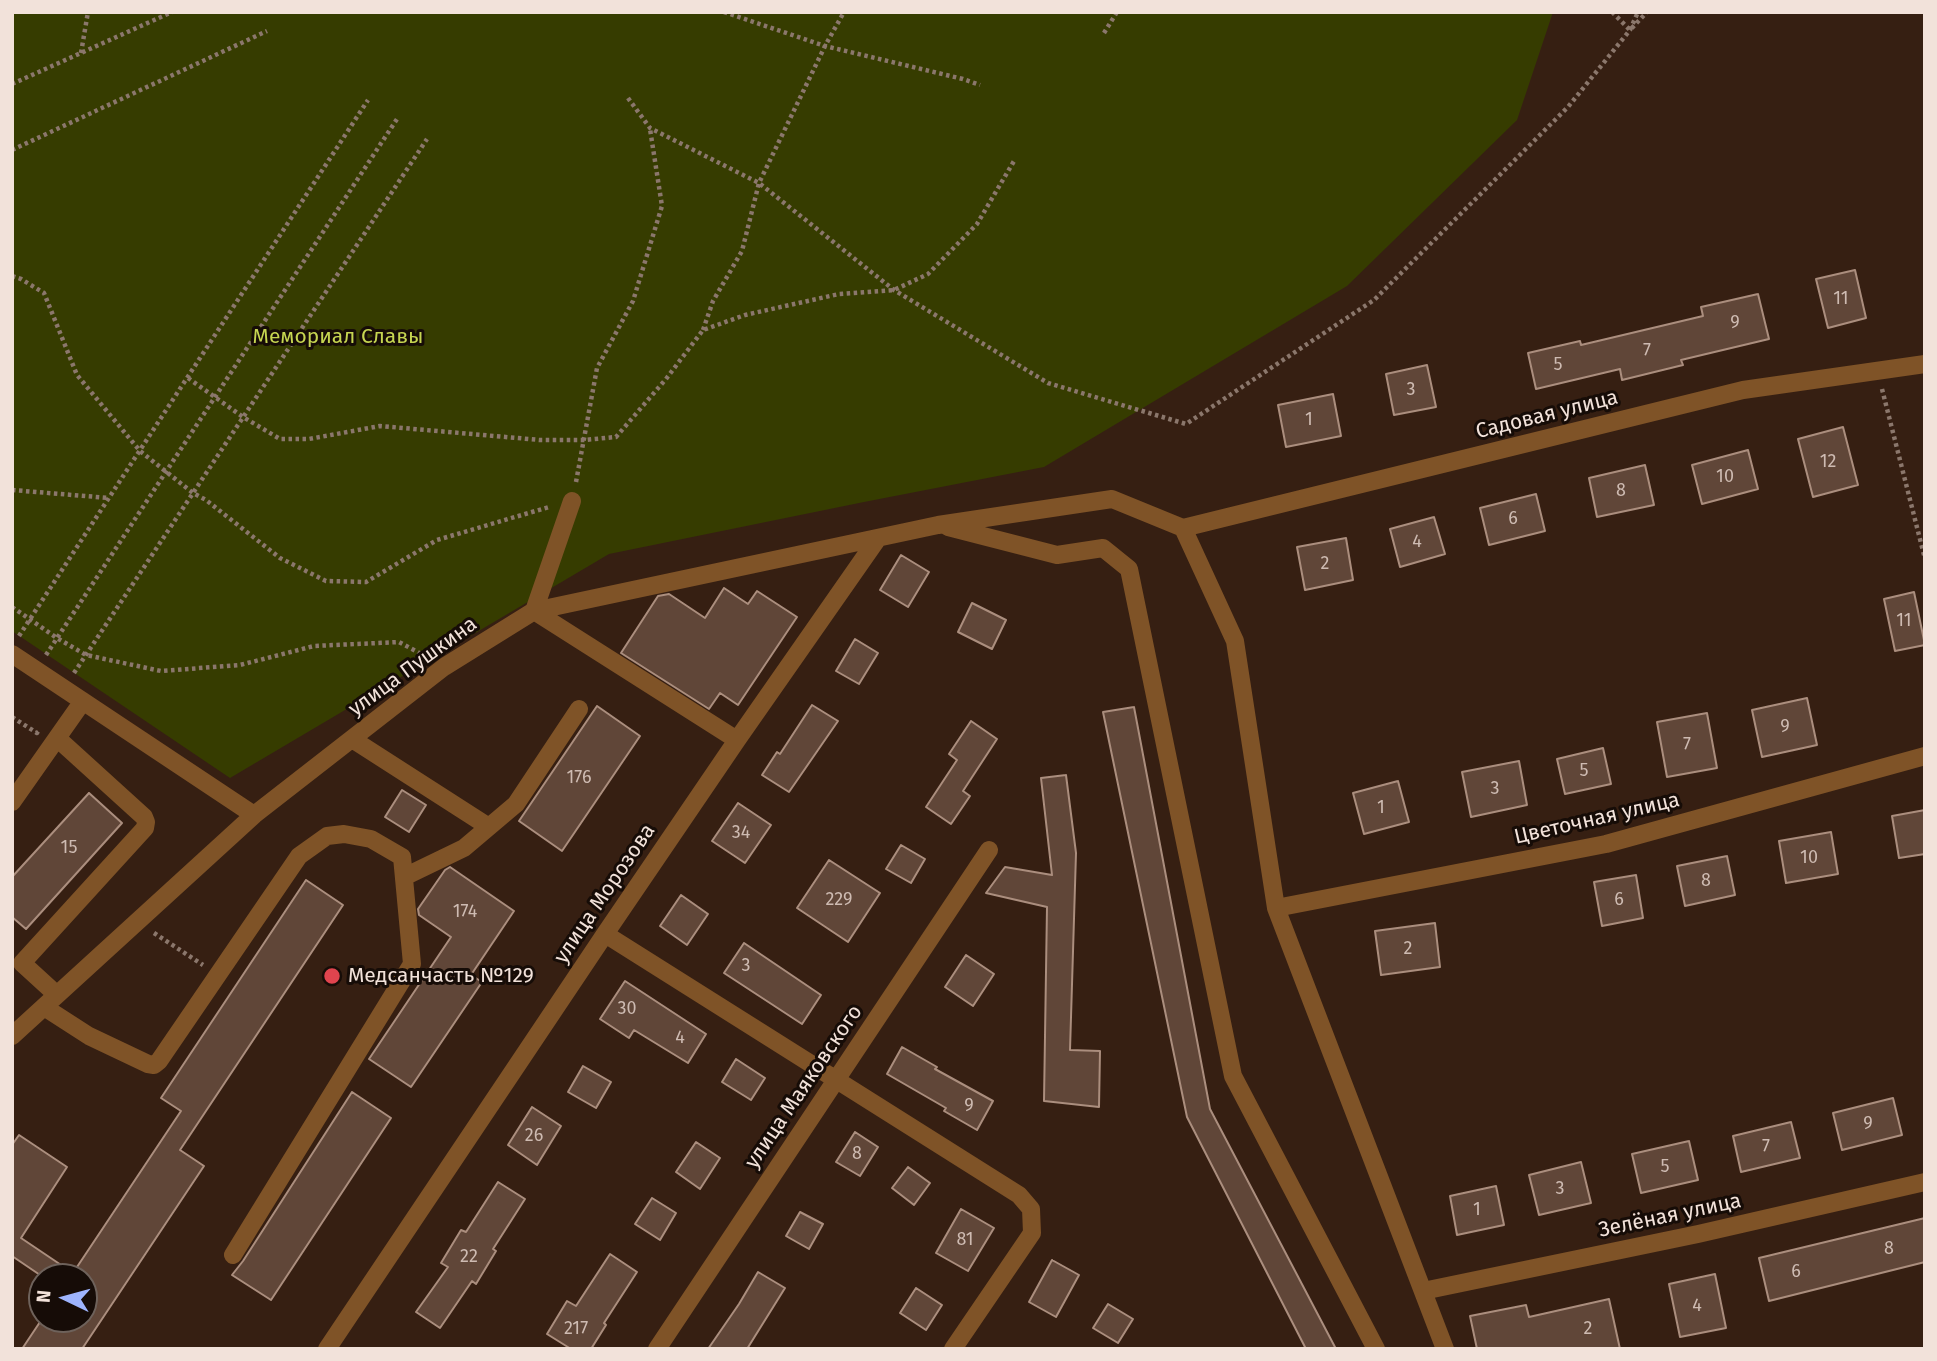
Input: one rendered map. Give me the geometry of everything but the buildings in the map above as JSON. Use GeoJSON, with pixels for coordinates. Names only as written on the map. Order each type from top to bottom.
{"type":"FeatureCollection","features":[{"type":"Feature","properties":{"kind":"street","name":"Садовая улица"},"geometry":{"type":"LineString","coordinates":[[1183,528],[1743,390],[1925,364]]}},
{"type":"Feature","properties":{"kind":"street","name":"улица Пушкина"},"geometry":{"type":"LineString","coordinates":[[12,1036],[254,815],[444,667],[534,611],[938,525],[1112,499],[1183,528]]}},
{"type":"Feature","properties":{"kind":"street"},"geometry":{"type":"LineString","coordinates":[[572,501],[534,611],[737,740]]}},
{"type":"Feature","properties":{"kind":"street"},"geometry":{"type":"LineString","coordinates":[[938,525],[1057,555],[1103,548],[1129,569],[1233,1076],[1376,1349]]}},
{"type":"Feature","properties":{"kind":"street"},"geometry":{"type":"LineString","coordinates":[[1183,528],[1235,641],[1276,908],[1444,1349]]}},
{"type":"Feature","properties":{"kind":"street","name":"улица Морозова"},"geometry":{"type":"LineString","coordinates":[[327,1349],[605,934],[878,538]]}},
{"type":"Feature","properties":{"kind":"street"},"geometry":{"type":"LineString","coordinates":[[15,646],[36,670],[254,815]]}},
{"type":"Feature","properties":{"kind":"street"},"geometry":{"type":"LineString","coordinates":[[12,802],[83,701]]}},
{"type":"Feature","properties":{"kind":"street"},"geometry":{"type":"LineString","coordinates":[[404,877],[464,848],[516,804],[579,709]]}},
{"type":"Feature","properties":{"kind":"street"},"geometry":{"type":"LineString","coordinates":[[57,738],[144,817],[145,828],[17,959],[51,1001],[89,1036],[148,1064],[153,1065],[159,1061],[299,856],[327,836],[344,834],[371,839],[402,857],[412,964],[233,1255]]}},
{"type":"Feature","properties":{"kind":"street"},"geometry":{"type":"LineString","coordinates":[[352,739],[489,827]]}},
{"type":"Feature","properties":{"kind":"street","name":"Цветочная улица"},"geometry":{"type":"LineString","coordinates":[[1276,908],[1606,844],[1925,756]]}},
{"type":"Feature","properties":{"kind":"street","name":"улица Маяковского"},"geometry":{"type":"LineString","coordinates":[[657,1349],[989,850]]}},
{"type":"Feature","properties":{"kind":"street"},"geometry":{"type":"LineString","coordinates":[[605,934],[1018,1195],[1031,1209],[1032,1233],[953,1349]]}},
{"type":"Feature","properties":{"kind":"street","name":"Зелёная улица"},"geometry":{"type":"LineString","coordinates":[[1423,1291],[1698,1234],[1925,1182]]}},
{"type":"Feature","properties":{"kind":"path"},"geometry":{"type":"LineString","coordinates":[[81,53],[88,12]]}},
{"type":"Feature","properties":{"kind":"path"},"geometry":{"type":"LineString","coordinates":[[12,84],[172,12]]}},
{"type":"Feature","properties":{"kind":"path"},"geometry":{"type":"LineString","coordinates":[[724,12],[825,46],[980,85]]}},
{"type":"Feature","properties":{"kind":"path"},"geometry":{"type":"LineString","coordinates":[[188,378],[243,417],[280,439],[309,439],[380,426],[540,440],[584,440],[616,436],[666,379],[703,330],[713,301],[742,251],[759,183],[844,12]]}},
{"type":"Feature","properties":{"kind":"path"},"geometry":{"type":"LineString","coordinates":[[1104,33],[1117,12]]}},
{"type":"Feature","properties":{"kind":"path"},"geometry":{"type":"LineString","coordinates":[[1612,12],[1630,30]]}},
{"type":"Feature","properties":{"kind":"path"},"geometry":{"type":"LineString","coordinates":[[1630,30],[1638,12]]}},
{"type":"Feature","properties":{"kind":"path"},"geometry":{"type":"LineString","coordinates":[[628,98],[650,128],[759,183],[894,290],[1048,383],[1186,424],[1374,300],[1568,107],[1647,12]]}},
{"type":"Feature","properties":{"kind":"path"},"geometry":{"type":"LineString","coordinates":[[12,150],[267,32]]}},
{"type":"Feature","properties":{"kind":"path"},"geometry":{"type":"LineString","coordinates":[[15,646],[368,100]]}},
{"type":"Feature","properties":{"kind":"path"},"geometry":{"type":"LineString","coordinates":[[36,670],[397,119]]}},
{"type":"Feature","properties":{"kind":"path"},"geometry":{"type":"LineString","coordinates":[[12,276],[44,293],[77,375],[140,450],[280,558],[326,581],[366,582],[437,540],[572,501],[597,369],[634,302],[662,206],[650,128]]}},
{"type":"Feature","properties":{"kind":"path"},"geometry":{"type":"LineString","coordinates":[[64,688],[427,139]]}},
{"type":"Feature","properties":{"kind":"path"},"geometry":{"type":"LineString","coordinates":[[703,330],[745,315],[825,297],[894,290],[928,274],[977,224],[1014,161]]}},
{"type":"Feature","properties":{"kind":"path"},"geometry":{"type":"LineString","coordinates":[[1878,371],[1925,559]]}},
{"type":"Feature","properties":{"kind":"path"},"geometry":{"type":"LineString","coordinates":[[12,490],[109,498]]}},
{"type":"Feature","properties":{"kind":"path"},"geometry":{"type":"LineString","coordinates":[[12,607],[86,655],[161,671],[240,665],[314,646],[399,642],[444,667]]}},
{"type":"Feature","properties":{"kind":"path"},"geometry":{"type":"LineString","coordinates":[[12,717],[37,733],[43,722]]}},
{"type":"Feature","properties":{"kind":"path"},"geometry":{"type":"LineString","coordinates":[[173,945],[218,975]]}},
{"type":"Feature","properties":{"kind":"green space","name":"Мемориал Славы"},"geometry":{"type":"Polygon","coordinates":[[[12,12],[1553,12],[1517,120],[1347,286],[1044,467],[609,554],[230,778],[12,631],[12,12]]]}},
{"type":"Feature","properties":{"kind":"place","name":"Медсанчасть №129"},"geometry":{"type":"Point","coordinates":[332,976]}}]}
